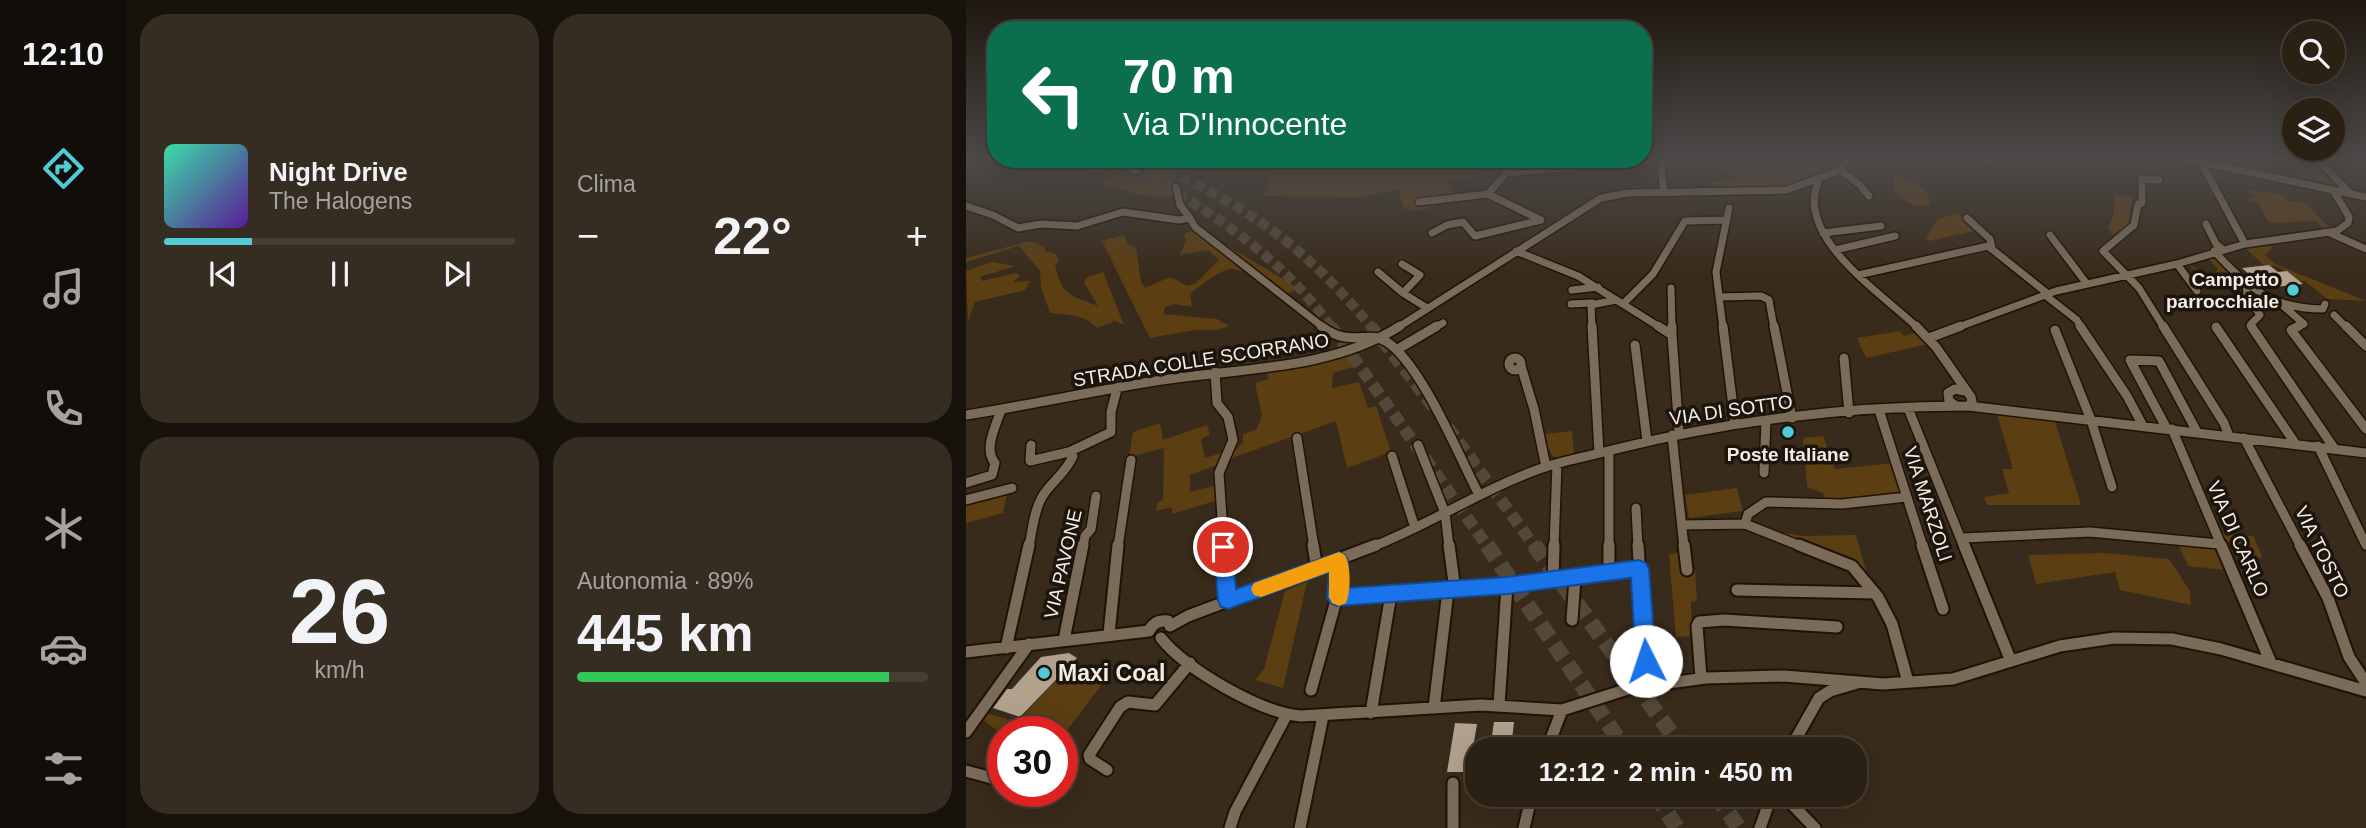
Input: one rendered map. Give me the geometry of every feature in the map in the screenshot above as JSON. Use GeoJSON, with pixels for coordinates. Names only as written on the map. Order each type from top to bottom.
{"type":"FeatureCollection","features":[{"type":"Feature","properties":{"kind":"street"},"geometry":{"type":"LineString","coordinates":[[1178,196],[1180,205],[1195,227],[1334,336],[1348,341],[1380,339],[1398,349],[1447,431],[1479,495]]}},
{"type":"Feature","properties":{"kind":"street"},"geometry":{"type":"LineString","coordinates":[[1419,202],[1474,196]]}},
{"type":"Feature","properties":{"kind":"street"},"geometry":{"type":"LineString","coordinates":[[1491,196],[1556,226]]}},
{"type":"Feature","properties":{"kind":"street","name":"STRADA COLLE SCORRANO"},"geometry":{"type":"LineString","coordinates":[[966,415],[1214,372],[1319,358],[1351,350],[1380,339],[1601,198],[1614,196]]}},
{"type":"Feature","properties":{"kind":"street"},"geometry":{"type":"LineString","coordinates":[[1814,196],[1815,216],[1835,250],[1858,275],[1929,338],[1969,398]]}},
{"type":"Feature","properties":{"kind":"street"},"geometry":{"type":"LineString","coordinates":[[2103,251],[2134,224],[2142,196]]}},
{"type":"Feature","properties":{"kind":"street"},"geometry":{"type":"LineString","coordinates":[[2219,196],[2245,244]]}},
{"type":"Feature","properties":{"kind":"street"},"geometry":{"type":"LineString","coordinates":[[1929,338],[2047,294],[2177,264],[2245,244],[2330,233],[2345,226],[2349,217],[2336,196]]}},
{"type":"Feature","properties":{"kind":"street"},"geometry":{"type":"LineString","coordinates":[[966,206],[986,212],[1018,228],[1041,224],[1077,226],[1123,212],[1190,218]]}},
{"type":"Feature","properties":{"kind":"street"},"geometry":{"type":"LineString","coordinates":[[1729,208],[1716,272],[1735,423]]}},
{"type":"Feature","properties":{"kind":"street"},"geometry":{"type":"LineString","coordinates":[[1966,218],[1990,239],[1992,248]]}},
{"type":"Feature","properties":{"kind":"street"},"geometry":{"type":"LineString","coordinates":[[1432,233],[1447,225],[1463,222],[1475,236],[1541,220]]}},
{"type":"Feature","properties":{"kind":"street"},"geometry":{"type":"LineString","coordinates":[[1571,304],[1619,302],[1653,274],[1685,222],[1727,220]]}},
{"type":"Feature","properties":{"kind":"street"},"geometry":{"type":"LineString","coordinates":[[2206,224],[2218,250],[2246,286],[2281,303],[2306,310],[2323,309],[2325,304]]}},
{"type":"Feature","properties":{"kind":"street"},"geometry":{"type":"LineString","coordinates":[[1823,233],[1881,226]]}},
{"type":"Feature","properties":{"kind":"street"},"geometry":{"type":"LineString","coordinates":[[2330,233],[2366,249]]}},
{"type":"Feature","properties":{"kind":"street"},"geometry":{"type":"LineString","coordinates":[[2050,235],[2088,284]]}},
{"type":"Feature","properties":{"kind":"street"},"geometry":{"type":"LineString","coordinates":[[1835,250],[1895,236]]}},
{"type":"Feature","properties":{"kind":"street"},"geometry":{"type":"LineString","coordinates":[[2095,245],[2129,274],[2229,436]]}},
{"type":"Feature","properties":{"kind":"street"},"geometry":{"type":"LineString","coordinates":[[1858,275],[1984,246],[1992,248],[2077,320],[2090,344],[2127,396],[2143,426]]}},
{"type":"Feature","properties":{"kind":"street"},"geometry":{"type":"LineString","coordinates":[[1516,251],[1550,262],[1600,287],[1672,335]]}},
{"type":"Feature","properties":{"kind":"street"},"geometry":{"type":"LineString","coordinates":[[1402,264],[1420,275],[1402,293]]}},
{"type":"Feature","properties":{"kind":"street"},"geometry":{"type":"LineString","coordinates":[[2177,264],[2197,291]]}},
{"type":"Feature","properties":{"kind":"street"},"geometry":{"type":"LineString","coordinates":[[1378,272],[1402,293],[1427,308]]}},
{"type":"Feature","properties":{"kind":"street"},"geometry":{"type":"LineString","coordinates":[[2246,286],[2245,290],[2260,315],[2251,324],[2252,330],[2334,448]]}},
{"type":"Feature","properties":{"kind":"street"},"geometry":{"type":"LineString","coordinates":[[1572,290],[1600,287]]}},
{"type":"Feature","properties":{"kind":"street"},"geometry":{"type":"LineString","coordinates":[[1671,288],[1675,434],[1686,570]]}},
{"type":"Feature","properties":{"kind":"street"},"geometry":{"type":"LineString","coordinates":[[1720,297],[1761,296],[1768,299],[1792,418]]}},
{"type":"Feature","properties":{"kind":"street"},"geometry":{"type":"LineString","coordinates":[[1592,303],[1604,452],[1609,571]]}},
{"type":"Feature","properties":{"kind":"street"},"geometry":{"type":"LineString","coordinates":[[2281,303],[2304,324],[2291,330],[2366,429]]}},
{"type":"Feature","properties":{"kind":"street"},"geometry":{"type":"LineString","coordinates":[[2334,315],[2366,345]]}},
{"type":"Feature","properties":{"kind":"street"},"geometry":{"type":"LineString","coordinates":[[1398,349],[1443,323]]}},
{"type":"Feature","properties":{"kind":"street"},"geometry":{"type":"LineString","coordinates":[[2216,327],[2295,443]]}},
{"type":"Feature","properties":{"kind":"street"},"geometry":{"type":"LineString","coordinates":[[2055,330],[2091,420],[2112,487]]}},
{"type":"Feature","properties":{"kind":"street"},"geometry":{"type":"LineString","coordinates":[[1635,345],[1647,441]]}},
{"type":"Feature","properties":{"kind":"street"},"geometry":{"type":"LineString","coordinates":[[1844,358],[1849,413]]}},
{"type":"Feature","properties":{"kind":"street"},"geometry":{"type":"LineString","coordinates":[[2169,429],[2130,360],[2159,361],[2188,408],[2197,432]]}},
{"type":"Feature","properties":{"kind":"street"},"geometry":{"type":"LineString","coordinates":[[1521,366],[1534,409],[1546,467]]}},
{"type":"Feature","properties":{"kind":"street"},"geometry":{"type":"LineString","coordinates":[[1214,372],[1217,403],[1228,417],[1233,439],[1219,473],[1228,601]]}},
{"type":"Feature","properties":{"kind":"street"},"geometry":{"type":"LineString","coordinates":[[1955,405],[1950,393],[1956,378]]}},
{"type":"Feature","properties":{"kind":"street"},"geometry":{"type":"LineString","coordinates":[[1031,445],[1030,461],[1069,452],[1111,430],[1111,412],[1117,388]]}},
{"type":"Feature","properties":{"kind":"street"},"geometry":{"type":"LineString","coordinates":[[1950,393],[1997,409],[2366,453]]}},
{"type":"Feature","properties":{"kind":"street","name":"VIA DI SOTTO"},"geometry":{"type":"LineString","coordinates":[[1924,406],[1950,393]]}},
{"type":"Feature","properties":{"kind":"street","name":"VIA DI SOTTO"},"geometry":{"type":"LineString","coordinates":[[1170,626],[1228,601],[1339,561],[1415,528],[1479,495],[1546,467],[1675,434],[1735,423],[1955,405],[1969,398]]}},
{"type":"Feature","properties":{"kind":"street"},"geometry":{"type":"LineString","coordinates":[[1908,408],[2010,659]]}},
{"type":"Feature","properties":{"kind":"street"},"geometry":{"type":"LineString","coordinates":[[966,500],[970,497],[970,482],[992,475],[995,463],[990,457],[990,444],[1001,410]]}},
{"type":"Feature","properties":{"kind":"street","name":"VIA MARZOLI"},"geometry":{"type":"LineString","coordinates":[[1879,410],[1943,609]]}},
{"type":"Feature","properties":{"kind":"street"},"geometry":{"type":"LineString","coordinates":[[1764,473],[1766,420]]}},
{"type":"Feature","properties":{"kind":"street","name":"VIA DI CARLO"},"geometry":{"type":"LineString","coordinates":[[2169,429],[2271,663]]}},
{"type":"Feature","properties":{"kind":"street"},"geometry":{"type":"LineString","coordinates":[[1297,438],[1317,569]]}},
{"type":"Feature","properties":{"kind":"street","name":"VIA TOSTO"},"geometry":{"type":"LineString","coordinates":[[2244,438],[2328,598],[2349,657],[2366,683]]}},
{"type":"Feature","properties":{"kind":"street"},"geometry":{"type":"LineString","coordinates":[[1419,444],[1445,513],[1451,590],[1434,708]]}},
{"type":"Feature","properties":{"kind":"street"},"geometry":{"type":"LineString","coordinates":[[2318,446],[2366,545]]}},
{"type":"Feature","properties":{"kind":"street"},"geometry":{"type":"LineString","coordinates":[[1006,648],[1038,505],[1044,490],[1069,470],[1073,456],[1069,452]]}},
{"type":"Feature","properties":{"kind":"street"},"geometry":{"type":"LineString","coordinates":[[1392,456],[1415,528]]}},
{"type":"Feature","properties":{"kind":"street"},"geometry":{"type":"LineString","coordinates":[[1109,634],[1113,582],[1131,460]]}},
{"type":"Feature","properties":{"kind":"street"},"geometry":{"type":"LineString","coordinates":[[1553,581],[1558,464]]}},
{"type":"Feature","properties":{"kind":"street"},"geometry":{"type":"LineString","coordinates":[[966,500],[1012,488]]}},
{"type":"Feature","properties":{"kind":"street","name":"VIA PAVONE"},"geometry":{"type":"LineString","coordinates":[[1064,640],[1077,568],[1085,537],[1091,529],[1096,496]]}},
{"type":"Feature","properties":{"kind":"street"},"geometry":{"type":"LineString","coordinates":[[1745,524],[1748,514],[1766,502],[1842,504],[1907,497]]}},
{"type":"Feature","properties":{"kind":"street"},"geometry":{"type":"LineString","coordinates":[[1636,508],[1647,684]]}},
{"type":"Feature","properties":{"kind":"street"},"geometry":{"type":"LineString","coordinates":[[1682,525],[1728,522],[1745,524],[1844,561],[1858,572],[1875,593],[1892,624],[1908,682]]}},
{"type":"Feature","properties":{"kind":"street"},"geometry":{"type":"LineString","coordinates":[[1963,538],[2023,533],[2090,533],[2219,544]]}},
{"type":"Feature","properties":{"kind":"street"},"geometry":{"type":"LineString","coordinates":[[1311,690],[1337,597],[1339,561]]}},
{"type":"Feature","properties":{"kind":"street"},"geometry":{"type":"LineString","coordinates":[[1337,597],[1507,586],[1639,569]]}},
{"type":"Feature","properties":{"kind":"street"},"geometry":{"type":"LineString","coordinates":[[1573,620],[1575,578]]}},
{"type":"Feature","properties":{"kind":"street"},"geometry":{"type":"LineString","coordinates":[[1499,705],[1507,586]]}},
{"type":"Feature","properties":{"kind":"street"},"geometry":{"type":"LineString","coordinates":[[1737,590],[1875,593]]}},
{"type":"Feature","properties":{"kind":"street"},"geometry":{"type":"LineString","coordinates":[[1371,713],[1391,594]]}},
{"type":"Feature","properties":{"kind":"street"},"geometry":{"type":"LineString","coordinates":[[966,652],[1149,631],[1155,623],[1162,620],[1168,621],[1170,626],[1161,638],[1151,638],[1149,631]]}},
{"type":"Feature","properties":{"kind":"street"},"geometry":{"type":"LineString","coordinates":[[1701,678],[1697,626],[1699,622],[1724,620],[1837,626]]}},
{"type":"Feature","properties":{"kind":"street"},"geometry":{"type":"LineString","coordinates":[[1161,638],[1171,652],[1245,696],[1287,714],[1323,716],[1499,705],[1562,710],[1647,684],[1701,678],[1784,676],[1858,682],[1908,682],[1960,677],[2010,659],[2060,646],[2114,638],[2172,639],[2271,663],[2366,691]]}},
{"type":"Feature","properties":{"kind":"street"},"geometry":{"type":"LineString","coordinates":[[966,732],[1029,645]]}},
{"type":"Feature","properties":{"kind":"street"},"geometry":{"type":"LineString","coordinates":[[1107,770],[1090,759],[1089,755],[1120,707],[1128,702],[1154,705],[1190,663]]}},
{"type":"Feature","properties":{"kind":"street"},"geometry":{"type":"LineString","coordinates":[[1797,737],[1819,698],[1830,691],[1858,682]]}},
{"type":"Feature","properties":{"kind":"street"},"geometry":{"type":"LineString","coordinates":[[1552,737],[1562,710]]}},
{"type":"Feature","properties":{"kind":"street"},"geometry":{"type":"LineString","coordinates":[[1230,828],[1287,714]]}},
{"type":"Feature","properties":{"kind":"street"},"geometry":{"type":"LineString","coordinates":[[1300,828],[1323,716]]}},
{"type":"Feature","properties":{"kind":"street"},"geometry":{"type":"LineString","coordinates":[[966,771],[987,777]]}},
{"type":"Feature","properties":{"kind":"street"},"geometry":{"type":"LineString","coordinates":[[1453,783],[1453,828]]}},
{"type":"Feature","properties":{"kind":"street"},"geometry":{"type":"LineString","coordinates":[[1524,828],[1529,807]]}},
{"type":"Feature","properties":{"kind":"street"},"geometry":{"type":"LineString","coordinates":[[1760,828],[1767,807]]}},
{"type":"Feature","properties":{"kind":"street"},"geometry":{"type":"LineString","coordinates":[[1795,807],[1815,828]]}},
{"type":"Feature","properties":{"kind":"shaded area"},"geometry":{"type":"Polygon","coordinates":[[[1264,196],[1367,196],[1361,197],[1264,196]]]}},
{"type":"Feature","properties":{"kind":"shaded area"},"geometry":{"type":"Polygon","coordinates":[[[1400,196],[1455,196],[1457,199],[1416,211],[1403,208],[1400,196]]]}},
{"type":"Feature","properties":{"kind":"shaded area"},"geometry":{"type":"Polygon","coordinates":[[[1898,196],[1928,196],[1930,205],[1914,205],[1898,196]]]}},
{"type":"Feature","properties":{"kind":"shaded area"},"geometry":{"type":"Polygon","coordinates":[[[2114,196],[2133,197],[2128,226],[2113,235],[2108,228],[2114,214],[2114,196]]]}},
{"type":"Feature","properties":{"kind":"shaded area"},"geometry":{"type":"Polygon","coordinates":[[[2252,196],[2284,196],[2288,201],[2304,202],[2331,229],[2325,230],[2315,221],[2269,223],[2259,203],[2248,198],[2253,198],[2252,196]]]}},
{"type":"Feature","properties":{"kind":"shaded area"},"geometry":{"type":"Polygon","coordinates":[[[1959,213],[1961,219],[1978,230],[1929,241],[1926,238],[1938,219],[1959,213]]]}},
{"type":"Feature","properties":{"kind":"shaded area"},"geometry":{"type":"Polygon","coordinates":[[[1197,228],[1298,288],[1280,298],[1244,272],[1228,270],[1190,294],[1192,307],[1174,304],[1165,307],[1163,314],[1217,319],[1229,326],[1217,330],[1194,330],[1150,338],[1102,241],[1124,235],[1128,244],[1136,248],[1141,281],[1145,288],[1170,277],[1188,286],[1196,283],[1219,260],[1208,250],[1180,255],[1186,241],[1184,234],[1197,228]]]}},
{"type":"Feature","properties":{"kind":"shaded area"},"geometry":{"type":"Polygon","coordinates":[[[1030,241],[1045,247],[1045,251],[1056,254],[1059,262],[1055,265],[1058,275],[1069,293],[1098,306],[1084,283],[1087,277],[1103,272],[1124,325],[1115,321],[1097,328],[1081,318],[1050,313],[1041,287],[1040,271],[1019,246],[966,262],[966,258],[1030,241]]]}},
{"type":"Feature","properties":{"kind":"shaded area"},"geometry":{"type":"Polygon","coordinates":[[[2268,245],[2273,247],[2265,255],[2275,264],[2366,301],[2327,299],[2305,281],[2300,281],[2278,267],[2264,265],[2245,248],[2268,245]]]}},
{"type":"Feature","properties":{"kind":"shaded area"},"geometry":{"type":"Polygon","coordinates":[[[2213,254],[2235,278],[2239,290],[2234,291],[2227,284],[2209,283],[2186,262],[2202,272],[2214,274],[2218,269],[2206,256],[2213,254]]]}},
{"type":"Feature","properties":{"kind":"shaded area"},"geometry":{"type":"Polygon","coordinates":[[[991,262],[1016,266],[980,277],[982,281],[1016,273],[1020,276],[1013,282],[1030,281],[1025,290],[975,302],[968,321],[966,271],[991,262]]]}},
{"type":"Feature","properties":{"kind":"shaded area"},"geometry":{"type":"Polygon","coordinates":[[[1900,331],[1904,336],[1917,332],[1928,344],[1866,358],[1857,338],[1900,331]]]}},
{"type":"Feature","properties":{"kind":"shaded area"},"geometry":{"type":"Polygon","coordinates":[[[1355,351],[1360,365],[1333,373],[1332,388],[1359,382],[1368,408],[1376,406],[1391,452],[1347,468],[1336,421],[1226,460],[1243,442],[1243,434],[1256,430],[1262,416],[1255,383],[1268,379],[1267,372],[1355,351]]]}},
{"type":"Feature","properties":{"kind":"shaded area"},"geometry":{"type":"Polygon","coordinates":[[[1997,414],[2054,418],[2081,505],[1987,505],[1984,497],[2009,493],[2002,469],[2013,469],[1997,414]]]}},
{"type":"Feature","properties":{"kind":"shaded area"},"geometry":{"type":"Polygon","coordinates":[[[1160,423],[1163,440],[1207,425],[1210,435],[1201,439],[1205,458],[1222,453],[1219,464],[1190,475],[1190,492],[1217,485],[1218,500],[1172,514],[1172,507],[1156,511],[1158,502],[1163,500],[1164,448],[1129,457],[1133,432],[1160,423]]]}},
{"type":"Feature","properties":{"kind":"shaded area"},"geometry":{"type":"Polygon","coordinates":[[[1572,431],[1574,455],[1561,458],[1553,456],[1548,449],[1545,434],[1572,431]]]}},
{"type":"Feature","properties":{"kind":"shaded area"},"geometry":{"type":"Polygon","coordinates":[[[1823,436],[1835,469],[1895,463],[1904,495],[1825,501],[1823,493],[1807,487],[1803,438],[1823,436]]]}},
{"type":"Feature","properties":{"kind":"shaded area"},"geometry":{"type":"Polygon","coordinates":[[[1737,488],[1743,511],[1689,518],[1685,495],[1737,488]]]}},
{"type":"Feature","properties":{"kind":"shaded area"},"geometry":{"type":"Polygon","coordinates":[[[1008,490],[1003,513],[966,523],[966,502],[1008,490]]]}},
{"type":"Feature","properties":{"kind":"shaded area"},"geometry":{"type":"Polygon","coordinates":[[[1771,531],[1803,536],[1856,535],[1868,578],[1835,552],[1771,531]]]}},
{"type":"Feature","properties":{"kind":"shaded area"},"geometry":{"type":"Polygon","coordinates":[[[2220,533],[2253,536],[2263,558],[2231,556],[2220,533]]]}},
{"type":"Feature","properties":{"kind":"shaded area"},"geometry":{"type":"Polygon","coordinates":[[[2178,544],[2216,546],[2226,570],[2188,566],[2178,544]]]}},
{"type":"Feature","properties":{"kind":"shaded area"},"geometry":{"type":"Polygon","coordinates":[[[1679,553],[1681,571],[1695,570],[1697,601],[1691,602],[1692,636],[1676,637],[1669,554],[1679,553]]]}},
{"type":"Feature","properties":{"kind":"shaded area"},"geometry":{"type":"Polygon","coordinates":[[[2105,553],[2169,559],[2190,591],[2191,605],[2120,590],[2115,572],[2036,584],[2028,555],[2105,553]]]}},
{"type":"Feature","properties":{"kind":"shaded area"},"geometry":{"type":"Polygon","coordinates":[[[1307,582],[1283,688],[1255,680],[1264,669],[1285,591],[1307,582]]]}},
{"type":"Feature","properties":{"kind":"shaded area"},"geometry":{"type":"Polygon","coordinates":[[[1067,669],[1103,683],[1078,716],[1023,716],[1067,669]]]}},
{"type":"Feature","properties":{"kind":"shaded area"},"geometry":{"type":"Polygon","coordinates":[[[986,713],[996,716],[987,716],[987,723],[982,719],[986,713]]]}},
{"type":"Feature","properties":{"kind":"building"},"geometry":{"type":"Polygon","coordinates":[[[2269,265],[2278,272],[2287,271],[2303,284],[2264,288],[2242,268],[2269,265]]]}},
{"type":"Feature","properties":{"kind":"building","name":"Maxi Coal"},"geometry":{"type":"Polygon","coordinates":[[[1069,653],[1077,658],[1021,716],[993,708],[1007,689],[1012,689],[1041,657],[1069,653]]]}},
{"type":"Feature","properties":{"kind":"building"},"geometry":{"type":"Polygon","coordinates":[[[1494,722],[1514,722],[1512,737],[1492,737],[1494,722]]]}},
{"type":"Feature","properties":{"kind":"building"},"geometry":{"type":"Polygon","coordinates":[[[1455,723],[1477,724],[1475,737],[1465,737],[1465,772],[1447,772],[1455,723]]]}},
{"type":"Feature","properties":{"kind":"tunnel"},"geometry":{"type":"LineString","coordinates":[[1181,196],[1220,220],[1269,258],[1332,328]]}},
{"type":"Feature","properties":{"kind":"tunnel"},"geometry":{"type":"LineString","coordinates":[[1217,196],[1274,232],[1299,252],[1372,328]]}},
{"type":"Feature","properties":{"kind":"tunnel"},"geometry":{"type":"LineString","coordinates":[[1331,326],[1488,547]]}},
{"type":"Feature","properties":{"kind":"tunnel"},"geometry":{"type":"LineString","coordinates":[[1371,326],[1433,407]]}},
{"type":"Feature","properties":{"kind":"tunnel"},"geometry":{"type":"LineString","coordinates":[[1448,427],[1535,547]]}},
{"type":"Feature","properties":{"kind":"tunnel"},"geometry":{"type":"LineString","coordinates":[[1487,545],[1617,737]]}},
{"type":"Feature","properties":{"kind":"tunnel"},"geometry":{"type":"LineString","coordinates":[[1534,545],[1674,737]]}},
{"type":"Feature","properties":{"kind":"tunnel"},"geometry":{"type":"LineString","coordinates":[[1663,807],[1677,828]]}},
{"type":"Feature","properties":{"kind":"tunnel"},"geometry":{"type":"LineString","coordinates":[[1724,807],[1739,828]]}},
{"type":"Feature","properties":{"kind":"slow traffic"},"geometry":{"type":"LineString","coordinates":[[1261,589],[1339,561],[1339,597]]}},
{"type":"Feature","properties":{"kind":"place","name":"Campetto parrocchiale"},"geometry":{"type":"Point","coordinates":[2293,290]}},
{"type":"Feature","properties":{"kind":"place","name":"Poste Italiane"},"geometry":{"type":"Point","coordinates":[1788,432]}},
{"type":"Feature","properties":{"kind":"place","name":"Maxi Coal"},"geometry":{"type":"Point","coordinates":[1044,673]}},
{"type":"Feature","properties":{"kind":"route"},"geometry":{"type":"LineString","coordinates":[[1223,547],[1228,601],[1339,561],[1337,597],[1507,586],[1639,569],[1646,661]]}}]}
